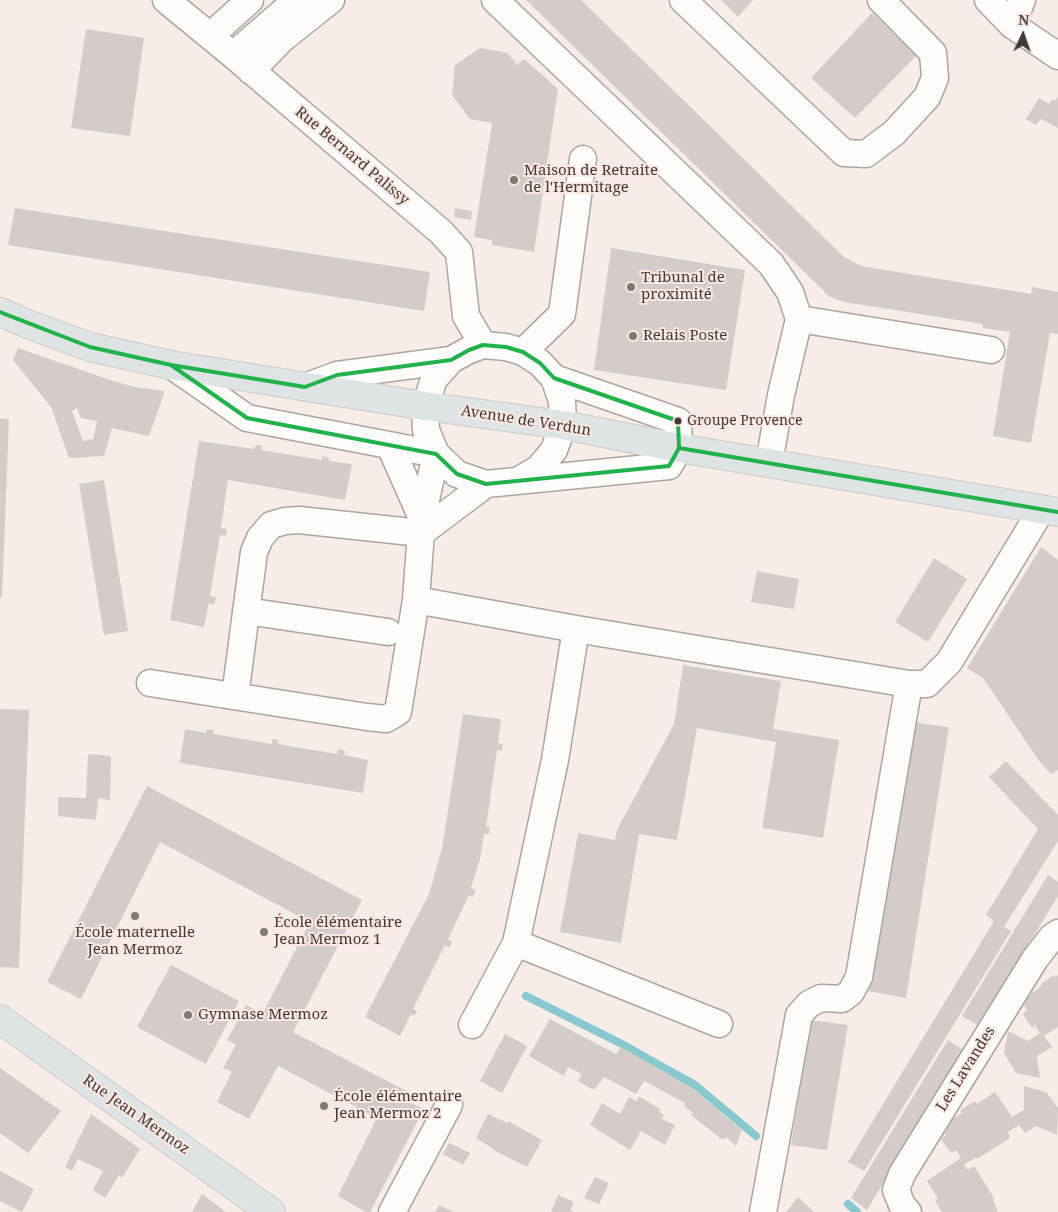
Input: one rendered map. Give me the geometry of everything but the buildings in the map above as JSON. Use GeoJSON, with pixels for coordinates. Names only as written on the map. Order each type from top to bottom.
{"type":"FeatureCollection","features":[{"type":"Feature","properties":{"kind":"main road","name":"Avenue de Verdun"},"geometry":{"type":"LineString","coordinates":[[0,312],[90,347],[171,365],[425,406],[563,425],[679,448],[1050,511]]}},
{"type":"Feature","properties":{"kind":"main road","name":"Rue Jean Mermoz"},"geometry":{"type":"LineString","coordinates":[[0,1019],[272,1212]]}},
{"type":"Feature","properties":{"kind":"street","name":"Rue Bernard Palissy"},"geometry":{"type":"LineString","coordinates":[[166,0],[441,232],[459,252],[466,316],[484,345]]}},
{"type":"Feature","properties":{"kind":"street"},"geometry":{"type":"LineString","coordinates":[[210,36],[250,0]]}},
{"type":"Feature","properties":{"kind":"street"},"geometry":{"type":"LineString","coordinates":[[242,63],[297,0]]}},
{"type":"Feature","properties":{"kind":"street"},"geometry":{"type":"LineString","coordinates":[[242,63],[282,39],[331,0]]}},
{"type":"Feature","properties":{"kind":"street"},"geometry":{"type":"LineString","coordinates":[[495,0],[771,264],[790,292],[798,319],[781,395],[769,463]]}},
{"type":"Feature","properties":{"kind":"street"},"geometry":{"type":"LineString","coordinates":[[683,0],[844,153],[866,154],[894,133],[928,97],[935,78],[933,53],[881,0]]}},
{"type":"Feature","properties":{"kind":"street"},"geometry":{"type":"LineString","coordinates":[[988,0],[1012,25],[1058,56]]}},
{"type":"Feature","properties":{"kind":"street"},"geometry":{"type":"LineString","coordinates":[[1012,25],[1022,0]]}},
{"type":"Feature","properties":{"kind":"street"},"geometry":{"type":"LineString","coordinates":[[523,352],[562,314],[583,159]]}},
{"type":"Feature","properties":{"kind":"street"},"geometry":{"type":"LineString","coordinates":[[798,319],[991,350]]}},
{"type":"Feature","properties":{"kind":"street"},"geometry":{"type":"LineString","coordinates":[[515,482],[538,469],[554,450],[563,425],[562,402],[554,378],[540,363],[523,352],[506,347],[484,345],[469,350],[451,360],[434,379],[425,406],[426,430],[436,454],[458,474],[486,484],[515,482],[669,466],[679,448],[678,421],[554,378]]}},
{"type":"Feature","properties":{"kind":"street"},"geometry":{"type":"LineString","coordinates":[[305,387],[337,375],[451,360]]}},
{"type":"Feature","properties":{"kind":"street"},"geometry":{"type":"LineString","coordinates":[[171,365],[247,418],[436,454]]}},
{"type":"Feature","properties":{"kind":"street"},"geometry":{"type":"LineString","coordinates":[[390,446],[421,525]]}},
{"type":"Feature","properties":{"kind":"street"},"geometry":{"type":"LineString","coordinates":[[150,683],[367,717],[386,719],[398,712],[416,600],[421,525],[436,454]]}},
{"type":"Feature","properties":{"kind":"street"},"geometry":{"type":"LineString","coordinates":[[235,696],[254,552],[260,538],[271,525],[284,521],[299,520],[421,525],[486,484]]}},
{"type":"Feature","properties":{"kind":"street"},"geometry":{"type":"LineString","coordinates":[[416,600],[576,629],[909,684],[927,684],[949,662],[1050,511]]}},
{"type":"Feature","properties":{"kind":"street"},"geometry":{"type":"LineString","coordinates":[[246,611],[388,632]]}},
{"type":"Feature","properties":{"kind":"street"},"geometry":{"type":"LineString","coordinates":[[472,1025],[516,943],[554,760],[576,629]]}},
{"type":"Feature","properties":{"kind":"street"},"geometry":{"type":"LineString","coordinates":[[763,1212],[798,1015],[808,1004],[821,998],[842,999],[851,992],[859,977],[909,684]]}},
{"type":"Feature","properties":{"kind":"street","name":"Les Lavandes"},"geometry":{"type":"LineString","coordinates":[[908,1212],[902,1205],[896,1190],[902,1174],[1035,958],[1052,937],[1058,933]]}},
{"type":"Feature","properties":{"kind":"street"},"geometry":{"type":"LineString","coordinates":[[516,943],[719,1024]]}},
{"type":"Feature","properties":{"kind":"street"},"geometry":{"type":"LineString","coordinates":[[392,1212],[449,1105]]}},
{"type":"Feature","properties":{"kind":"waterway"},"geometry":{"type":"LineString","coordinates":[[526,996],[620,1043],[695,1085],[756,1136]]}},
{"type":"Feature","properties":{"kind":"waterway"},"geometry":{"type":"LineString","coordinates":[[848,1204],[857,1212]]}},
{"type":"Feature","properties":{"kind":"transit line"},"geometry":{"type":"LineString","coordinates":[[0,312],[90,347],[171,365]]}},
{"type":"Feature","properties":{"kind":"transit line"},"geometry":{"type":"LineString","coordinates":[[483,345],[506,347],[523,352],[540,363],[554,378],[678,421],[679,448],[669,466],[486,484],[457,474],[436,454],[247,418],[171,365],[305,387],[337,375],[451,360],[483,345]]}},
{"type":"Feature","properties":{"kind":"transit line"},"geometry":{"type":"LineString","coordinates":[[679,448],[1058,512]]}},
{"type":"Feature","properties":{"kind":"place","name":"Maison de Retraite de l'Hermitage"},"geometry":{"type":"Point","coordinates":[514,180]}},
{"type":"Feature","properties":{"kind":"place","name":"Tribunal de proximité"},"geometry":{"type":"Point","coordinates":[631,287]}},
{"type":"Feature","properties":{"kind":"place","name":"Relais Poste"},"geometry":{"type":"Point","coordinates":[633,336]}},
{"type":"Feature","properties":{"kind":"place","name":"Groupe Provence"},"geometry":{"type":"Point","coordinates":[678,421]}},
{"type":"Feature","properties":{"kind":"place","name":"École maternelle Jean Mermoz"},"geometry":{"type":"Point","coordinates":[135,916]}},
{"type":"Feature","properties":{"kind":"place","name":"École élémentaire Jean Mermoz 1"},"geometry":{"type":"Point","coordinates":[264,932]}},
{"type":"Feature","properties":{"kind":"place","name":"Gymnase Mermoz"},"geometry":{"type":"Point","coordinates":[188,1015]}},
{"type":"Feature","properties":{"kind":"place","name":"École élémentaire Jean Mermoz 2"},"geometry":{"type":"Point","coordinates":[324,1106]}}]}
